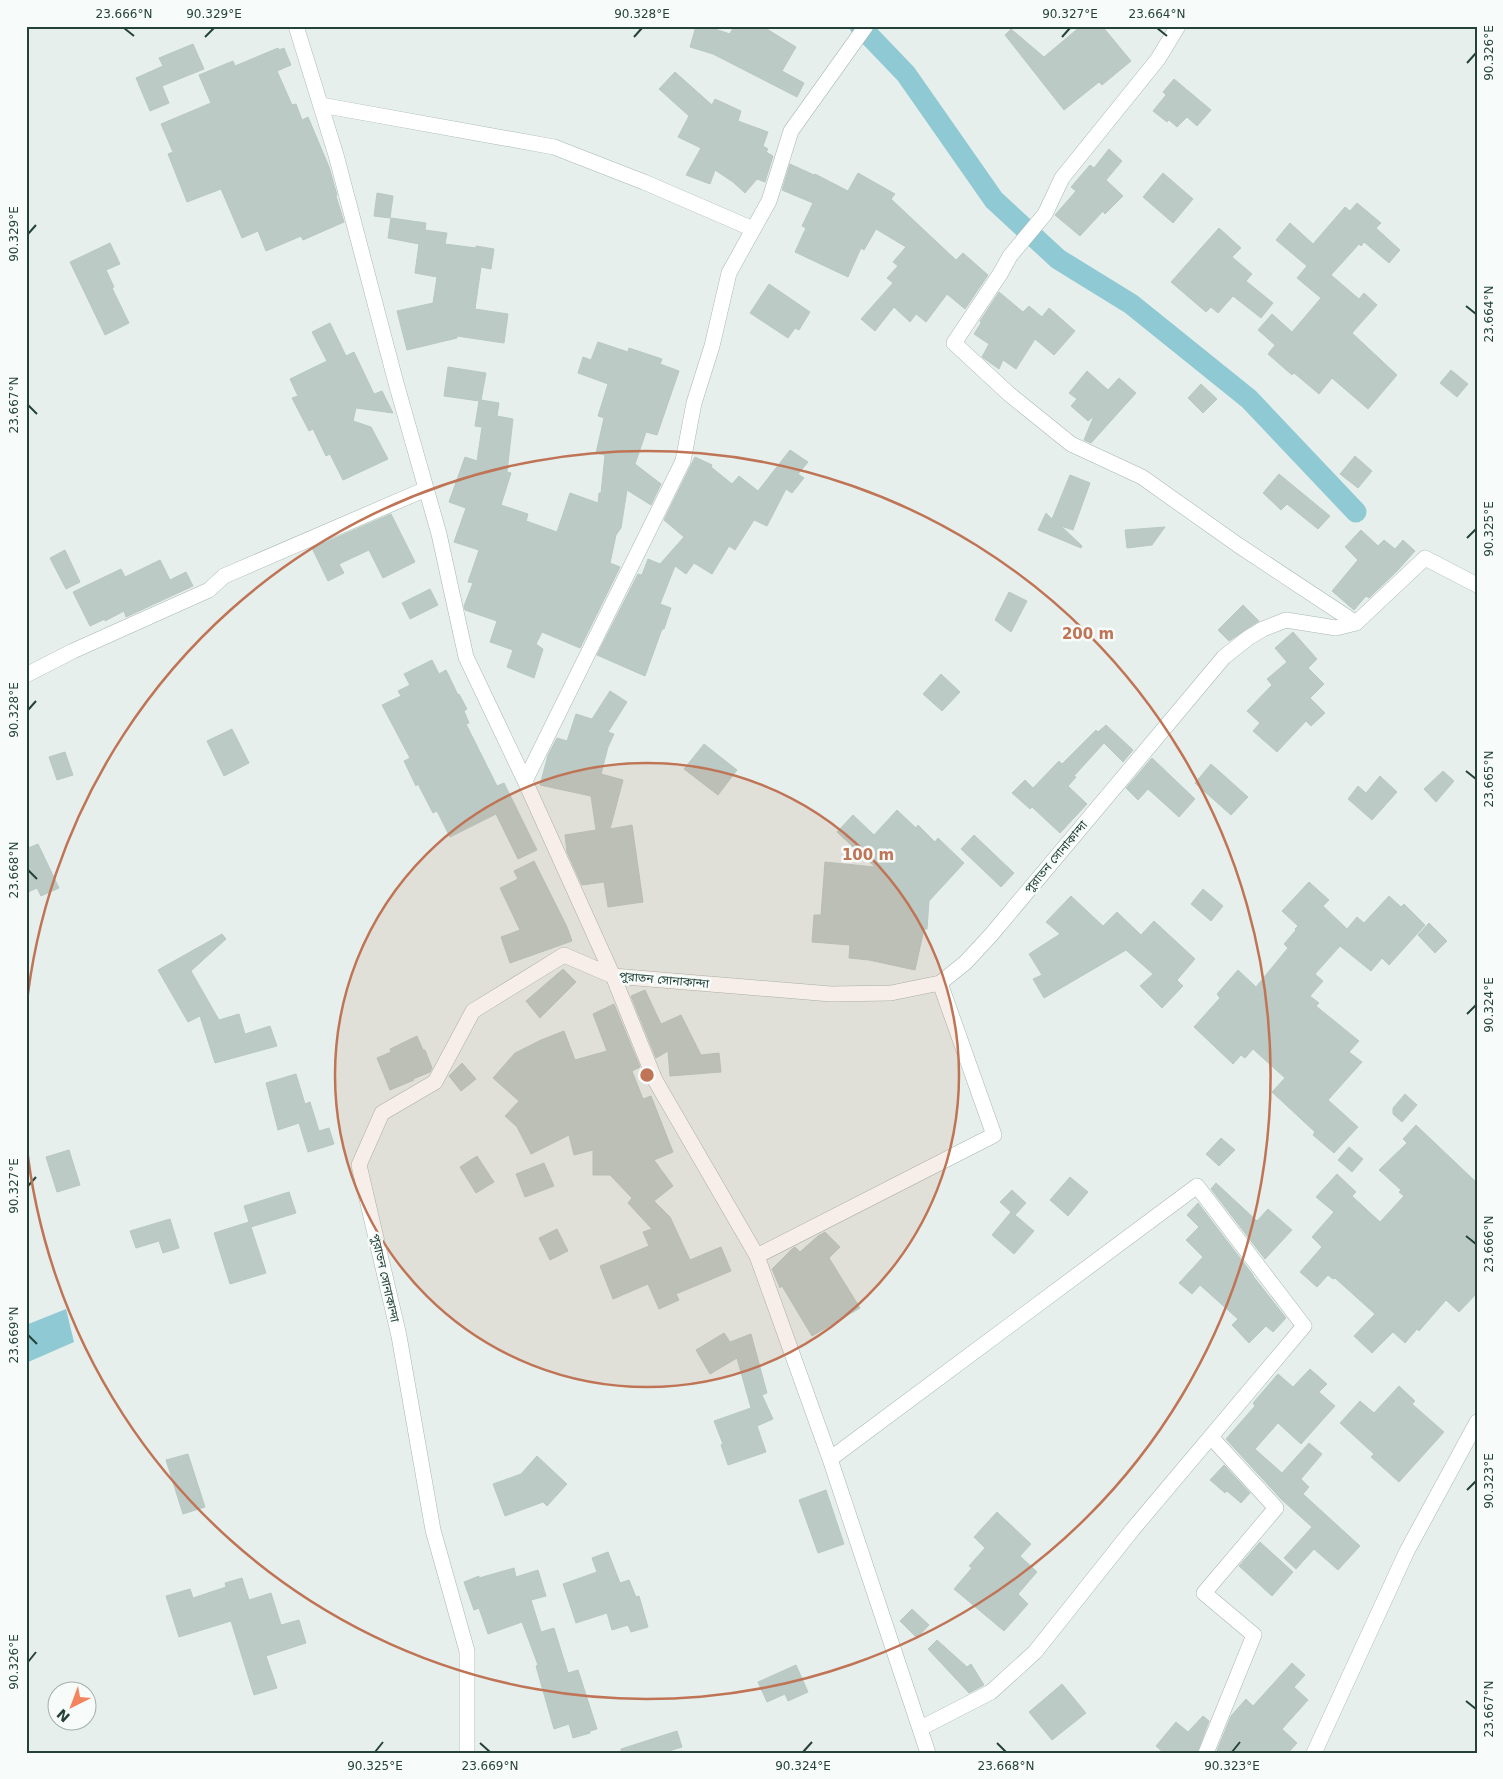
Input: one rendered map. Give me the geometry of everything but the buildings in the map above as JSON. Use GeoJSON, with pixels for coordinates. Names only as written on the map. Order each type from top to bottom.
{"type":"FeatureCollection","features":[{"type":"Feature","properties":{"kind":"street"},"geometry":{"type":"LineString","coordinates":[[296,26],[336,155],[396,383],[439,534],[466,657],[614,976],[655,1080],[757,1256],[830,1459],[928,1753]]}},
{"type":"Feature","properties":{"kind":"street"},"geometry":{"type":"LineString","coordinates":[[525,781],[682,461],[694,403],[712,346],[729,273],[769,201],[790,131],[866,26]]}},
{"type":"Feature","properties":{"kind":"street"},"geometry":{"type":"LineString","coordinates":[[1178,26],[1158,58],[1062,178],[1045,214],[1010,256],[954,343],[1009,394],[1071,444],[1142,476],[1238,545],[1356,623],[1424,558],[1477,585]]}},
{"type":"Feature","properties":{"kind":"street"},"geometry":{"type":"LineString","coordinates":[[320,106],[554,147],[644,182],[753,229]]}},
{"type":"Feature","properties":{"kind":"street"},"geometry":{"type":"LineString","coordinates":[[26,675],[209,590],[224,576],[426,489]]}},
{"type":"Feature","properties":{"kind":"street","name":"পুরাতন সোনাকান্দা"},"geometry":{"type":"LineString","coordinates":[[467,1753],[468,1651],[433,1530],[399,1336],[359,1165],[382,1112],[435,1082],[473,1011],[564,955],[614,976],[831,994],[891,993],[940,983],[964,963],[991,935],[1224,657],[1263,629],[1286,620],[1336,628],[1356,623]]}},
{"type":"Feature","properties":{"kind":"street"},"geometry":{"type":"LineString","coordinates":[[757,1256],[994,1135],[940,983]]}},
{"type":"Feature","properties":{"kind":"street"},"geometry":{"type":"LineString","coordinates":[[830,1459],[1197,1186],[1304,1326],[1133,1529],[1035,1652],[991,1692],[921,1728]]}},
{"type":"Feature","properties":{"kind":"street"},"geometry":{"type":"LineString","coordinates":[[1314,1753],[1407,1551],[1477,1422]]}},
{"type":"Feature","properties":{"kind":"street"},"geometry":{"type":"LineString","coordinates":[[1206,1753],[1254,1635],[1204,1593],[1276,1508],[1211,1438]]}},
{"type":"Feature","properties":{"kind":"water"},"geometry":{"type":"Polygon","coordinates":[[[66,1309],[74,1342],[26,1363],[26,1325],[66,1309]]]}},
{"type":"Feature","properties":{"kind":"waterway"},"geometry":{"type":"LineString","coordinates":[[860,26],[906,74],[994,200],[1058,259],[1131,304],[1249,399],[1356,512]]}}]}
